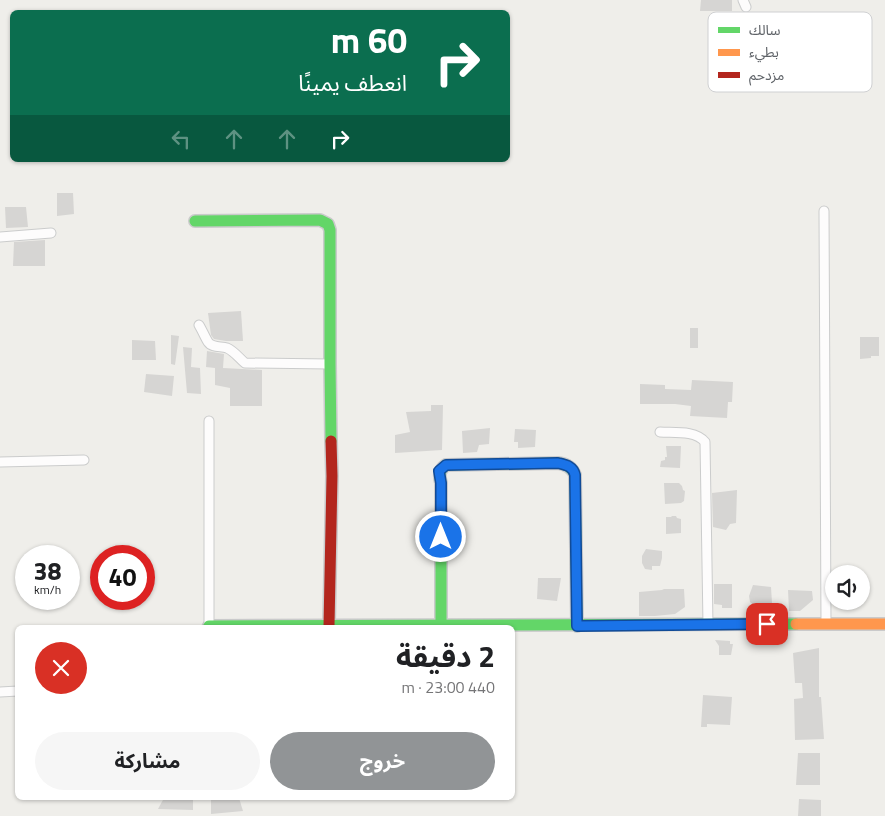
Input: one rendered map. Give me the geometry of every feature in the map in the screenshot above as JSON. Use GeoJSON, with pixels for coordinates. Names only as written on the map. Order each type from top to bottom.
{"type":"FeatureCollection","features":[{"type":"Feature","properties":{"kind":"street"},"geometry":{"type":"LineString","coordinates":[[824,211],[826,624]]}},
{"type":"Feature","properties":{"kind":"street"},"geometry":{"type":"LineString","coordinates":[[195,221],[320,220],[328,224],[330,230],[332,476],[329,625]]}},
{"type":"Feature","properties":{"kind":"street"},"geometry":{"type":"LineString","coordinates":[[0,237],[51,233]]}},
{"type":"Feature","properties":{"kind":"street"},"geometry":{"type":"LineString","coordinates":[[199,325],[209,343],[233,350],[245,362],[330,364]]}},
{"type":"Feature","properties":{"kind":"street"},"geometry":{"type":"LineString","coordinates":[[208,625],[209,421]]}},
{"type":"Feature","properties":{"kind":"street"},"geometry":{"type":"LineString","coordinates":[[660,432],[694,434],[705,442],[708,625]]}},
{"type":"Feature","properties":{"kind":"street"},"geometry":{"type":"LineString","coordinates":[[0,462],[84,460]]}},
{"type":"Feature","properties":{"kind":"street"},"geometry":{"type":"LineString","coordinates":[[441,625],[440,468],[446,465],[558,463],[570,467],[574,470],[575,475],[577,626]]}},
{"type":"Feature","properties":{"kind":"street"},"geometry":{"type":"LineString","coordinates":[[515,626],[885,624]]}},
{"type":"Feature","properties":{"kind":"street"},"geometry":{"type":"LineString","coordinates":[[0,692],[15,691]]}},
{"type":"Feature","properties":{"kind":"building"},"geometry":{"type":"Polygon","coordinates":[[[701,0],[732,0],[732,11],[700,11],[701,0]]]}},
{"type":"Feature","properties":{"kind":"building"},"geometry":{"type":"Polygon","coordinates":[[[57,193],[73,193],[74,214],[57,216],[57,193]]]}},
{"type":"Feature","properties":{"kind":"building"},"geometry":{"type":"Polygon","coordinates":[[[5,207],[26,207],[28,227],[6,228],[5,207]]]}},
{"type":"Feature","properties":{"kind":"building"},"geometry":{"type":"Polygon","coordinates":[[[45,240],[45,266],[13,266],[14,242],[45,240]]]}},
{"type":"Feature","properties":{"kind":"building"},"geometry":{"type":"Polygon","coordinates":[[[241,311],[243,341],[214,339],[211,335],[208,313],[241,311]]]}},
{"type":"Feature","properties":{"kind":"building"},"geometry":{"type":"Polygon","coordinates":[[[690,328],[698,328],[698,348],[690,348],[690,328]]]}},
{"type":"Feature","properties":{"kind":"building"},"geometry":{"type":"Polygon","coordinates":[[[171,335],[179,336],[175,365],[171,364],[171,335]]]}},
{"type":"Feature","properties":{"kind":"building"},"geometry":{"type":"Polygon","coordinates":[[[860,337],[879,337],[879,356],[860,359],[860,337]]]}},
{"type":"Feature","properties":{"kind":"building"},"geometry":{"type":"Polygon","coordinates":[[[132,340],[155,341],[156,360],[132,360],[132,340]]]}},
{"type":"Feature","properties":{"kind":"building"},"geometry":{"type":"Polygon","coordinates":[[[183,347],[192,348],[191,367],[200,368],[201,394],[187,393],[183,347]]]}},
{"type":"Feature","properties":{"kind":"building"},"geometry":{"type":"Polygon","coordinates":[[[207,351],[224,354],[223,368],[262,370],[262,406],[230,406],[230,388],[215,385],[215,368],[206,367],[207,351]]]}},
{"type":"Feature","properties":{"kind":"building"},"geometry":{"type":"Polygon","coordinates":[[[146,374],[174,376],[172,396],[144,392],[146,374]]]}},
{"type":"Feature","properties":{"kind":"building"},"geometry":{"type":"Polygon","coordinates":[[[692,380],[733,382],[732,402],[728,402],[727,418],[690,416],[691,406],[640,404],[640,384],[665,385],[665,389],[691,390],[692,380]]]}},
{"type":"Feature","properties":{"kind":"building"},"geometry":{"type":"Polygon","coordinates":[[[431,405],[443,405],[442,450],[395,453],[395,435],[410,432],[406,412],[431,411],[431,405]]]}},
{"type":"Feature","properties":{"kind":"building"},"geometry":{"type":"Polygon","coordinates":[[[490,428],[489,444],[479,445],[477,452],[463,453],[462,431],[490,428]]]}},
{"type":"Feature","properties":{"kind":"building"},"geometry":{"type":"Polygon","coordinates":[[[515,429],[536,430],[535,447],[518,448],[518,442],[514,442],[515,429]]]}},
{"type":"Feature","properties":{"kind":"building"},"geometry":{"type":"Polygon","coordinates":[[[666,446],[681,446],[680,468],[660,467],[661,461],[667,457],[666,446]]]}},
{"type":"Feature","properties":{"kind":"building"},"geometry":{"type":"Polygon","coordinates":[[[664,483],[679,483],[685,491],[684,501],[681,503],[665,504],[664,483]]]}},
{"type":"Feature","properties":{"kind":"building"},"geometry":{"type":"Polygon","coordinates":[[[737,490],[736,523],[730,524],[726,530],[713,527],[712,493],[737,490]]]}},
{"type":"Feature","properties":{"kind":"building"},"geometry":{"type":"Polygon","coordinates":[[[672,516],[681,519],[681,533],[666,534],[666,517],[672,516]]]}},
{"type":"Feature","properties":{"kind":"building"},"geometry":{"type":"Polygon","coordinates":[[[646,549],[662,551],[660,566],[652,566],[652,570],[645,569],[642,563],[642,556],[646,549]]]}},
{"type":"Feature","properties":{"kind":"building"},"geometry":{"type":"Polygon","coordinates":[[[538,578],[561,578],[557,601],[537,599],[538,578]]]}},
{"type":"Feature","properties":{"kind":"building"},"geometry":{"type":"Polygon","coordinates":[[[714,584],[732,584],[732,608],[722,608],[722,605],[714,604],[714,584]]]}},
{"type":"Feature","properties":{"kind":"building"},"geometry":{"type":"Polygon","coordinates":[[[753,585],[771,587],[772,603],[768,609],[758,609],[750,602],[749,596],[753,585]]]}},
{"type":"Feature","properties":{"kind":"building"},"geometry":{"type":"Polygon","coordinates":[[[684,589],[685,607],[675,614],[639,616],[639,592],[684,589]]]}},
{"type":"Feature","properties":{"kind":"building"},"geometry":{"type":"Polygon","coordinates":[[[788,590],[812,591],[813,600],[800,611],[789,611],[788,590]]]}},
{"type":"Feature","properties":{"kind":"building"},"geometry":{"type":"Polygon","coordinates":[[[715,640],[730,641],[730,644],[733,644],[731,655],[719,655],[719,646],[715,640]]]}},
{"type":"Feature","properties":{"kind":"building"},"geometry":{"type":"Polygon","coordinates":[[[819,648],[819,697],[821,697],[824,739],[795,740],[794,699],[803,698],[802,683],[795,683],[793,653],[819,648]]]}},
{"type":"Feature","properties":{"kind":"building"},"geometry":{"type":"Polygon","coordinates":[[[703,695],[732,697],[730,725],[707,724],[707,727],[701,727],[703,695]]]}},
{"type":"Feature","properties":{"kind":"building"},"geometry":{"type":"Polygon","coordinates":[[[798,753],[820,753],[820,785],[796,785],[798,753]]]}},
{"type":"Feature","properties":{"kind":"building"},"geometry":{"type":"Polygon","coordinates":[[[799,799],[821,800],[821,816],[798,816],[799,799]]]}},
{"type":"Feature","properties":{"kind":"building"},"geometry":{"type":"Polygon","coordinates":[[[163,800],[193,800],[193,810],[158,809],[163,800]]]}},
{"type":"Feature","properties":{"kind":"building"},"geometry":{"type":"Polygon","coordinates":[[[211,800],[240,800],[243,811],[211,814],[211,800]]]}},
{"type":"Feature","properties":{"kind":"traffic: fast"},"geometry":{"type":"LineString","coordinates":[[195,221],[320,220],[328,224],[330,230],[331,441]]}},
{"type":"Feature","properties":{"kind":"traffic: fast"},"geometry":{"type":"LineString","coordinates":[[441,625],[440,475],[442,469],[446,465],[558,463],[568,466],[575,475],[577,626]]}},
{"type":"Feature","properties":{"kind":"traffic: fast"},"geometry":{"type":"LineString","coordinates":[[502,625],[796,624]]}},
{"type":"Feature","properties":{"kind":"traffic: slow"},"geometry":{"type":"LineString","coordinates":[[796,624],[885,624]]}},
{"type":"Feature","properties":{"kind":"traffic: jam"},"geometry":{"type":"LineString","coordinates":[[329,625],[331,441]]}},
{"type":"Feature","properties":{"kind":"route"},"geometry":{"type":"LineString","coordinates":[[441,537],[440,468],[446,465],[558,463],[566,465],[574,470],[575,475],[577,626],[767,624]]}}]}
